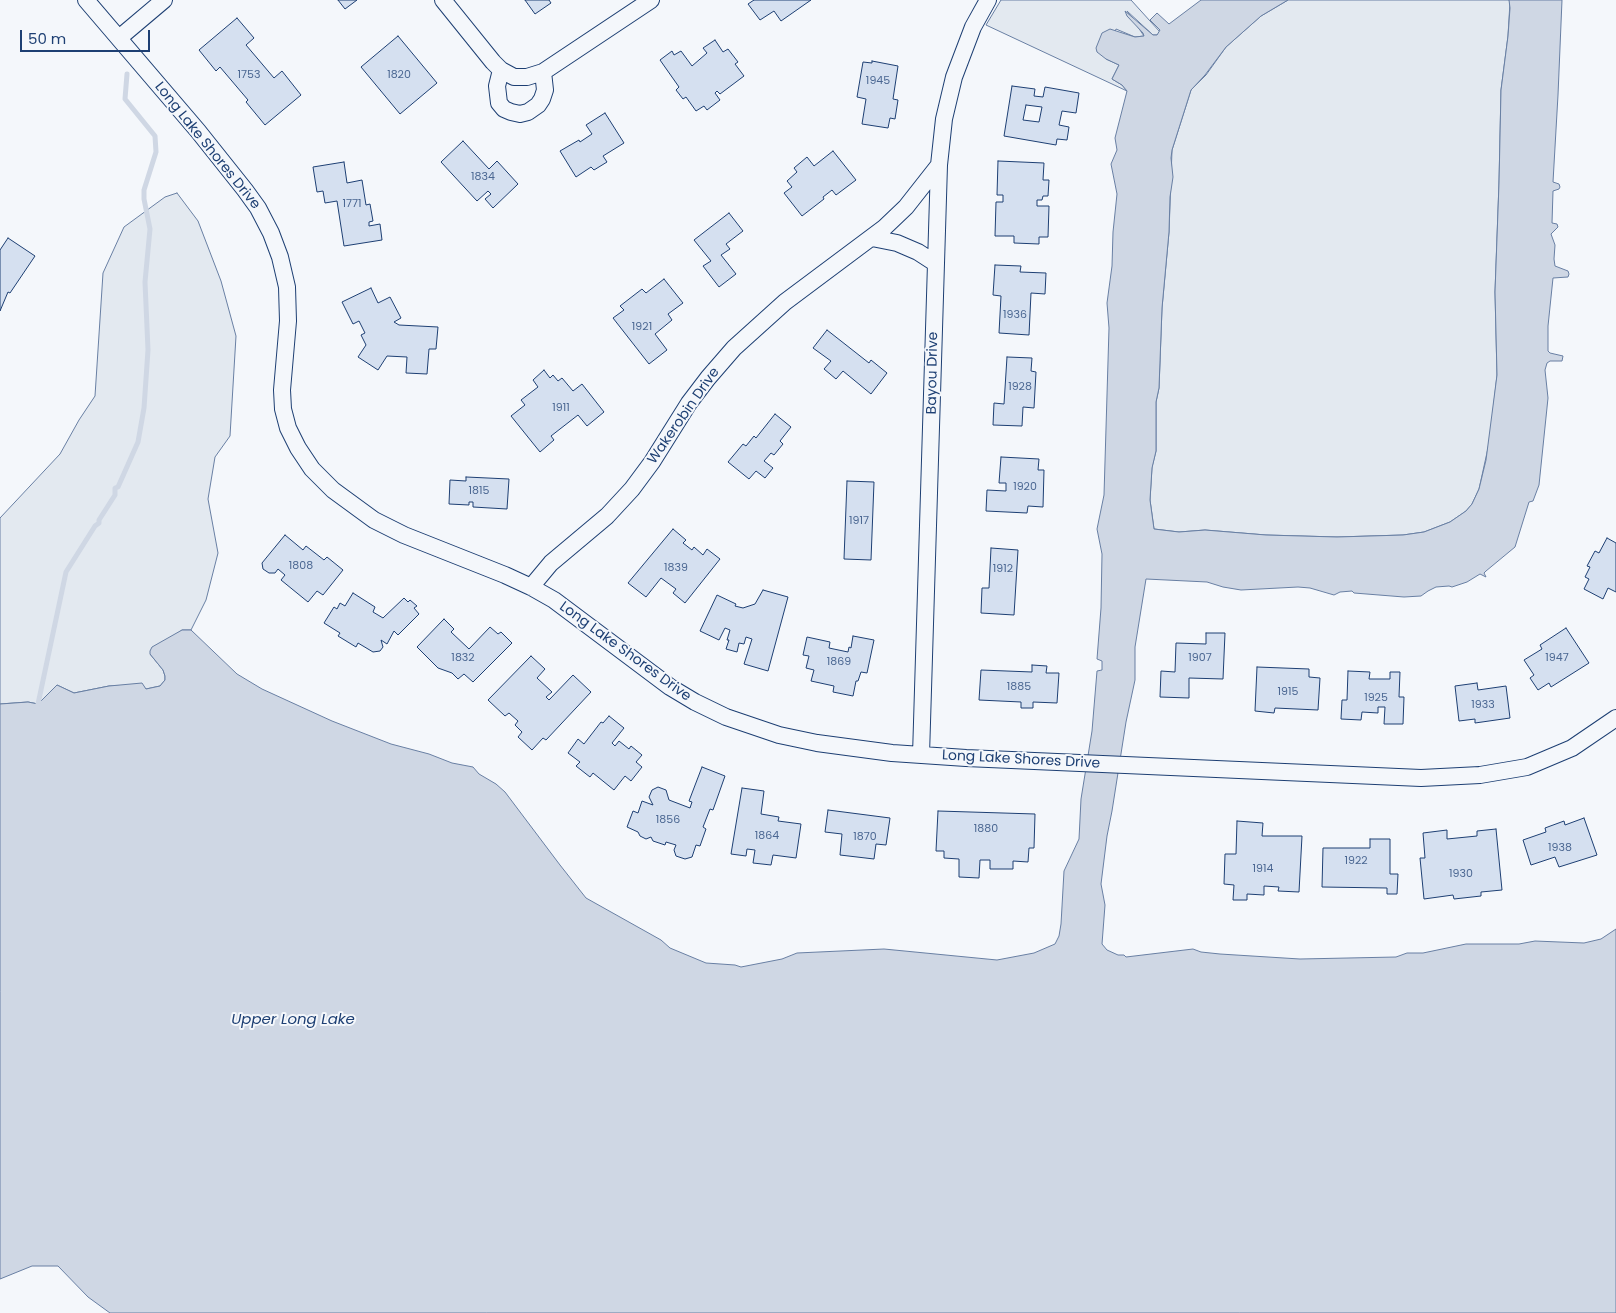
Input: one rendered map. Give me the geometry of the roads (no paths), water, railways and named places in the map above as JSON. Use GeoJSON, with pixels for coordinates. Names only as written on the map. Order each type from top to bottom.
{"type":"FeatureCollection","features":[{"type":"Feature","properties":{"kind":"street","name":"Long Lake Shores Drive"},"geometry":{"type":"LineString","coordinates":[[86,0],[245,190],[258,208],[271,234],[280,257],[288,295],[288,321],[282,390],[284,409],[288,428],[312,469],[333,490],[374,520],[404,535],[505,574],[554,600],[670,687],[726,717],[779,735],[862,750],[921,755],[1397,778],[1448,778],[1480,775],[1527,766],[1572,748],[1616,718]]}},
{"type":"Feature","properties":{"kind":"street"},"geometry":{"type":"LineString","coordinates":[[119,38],[164,0]]}},
{"type":"Feature","properties":{"kind":"street"},"geometry":{"type":"LineString","coordinates":[[443,0],[501,70],[514,77],[527,77],[543,72],[651,0]]}},
{"type":"Feature","properties":{"kind":"street","name":"Bayou Drive"},"geometry":{"type":"LineString","coordinates":[[921,755],[939,165],[944,119],[954,77],[973,27],[988,0]]}},
{"type":"Feature","properties":{"kind":"street"},"geometry":{"type":"LineString","coordinates":[[501,70],[498,86],[499,102],[504,109],[520,114],[528,112],[538,105],[542,99],[545,90],[543,72]]}},
{"type":"Feature","properties":{"kind":"street","name":"Wakerobin Drive"},"geometry":{"type":"LineString","coordinates":[[531,587],[551,563],[607,516],[632,489],[652,462],[689,403],[734,348],[785,302],[823,272],[872,238],[906,207],[939,165]]}},
{"type":"Feature","properties":{"kind":"street"},"geometry":{"type":"LineString","coordinates":[[872,238],[897,243],[918,252],[936,263]]}},
{"type":"Feature","properties":{"kind":"water","name":"Upper Long Lake"},"geometry":{"type":"Polygon","coordinates":[[[1201,0],[1288,0],[1261,16],[1226,47],[1191,90],[1172,150],[1173,177],[1162,308],[1159,388],[1156,402],[1156,451],[1152,468],[1150,500],[1154,529],[1179,532],[1205,530],[1266,535],[1337,537],[1403,535],[1424,532],[1450,522],[1466,511],[1472,504],[1479,489],[1486,460],[1497,375],[1495,292],[1501,90],[1508,36],[1509,0],[1562,0],[1553,182],[1559,184],[1560,187],[1553,191],[1552,223],[1557,224],[1558,227],[1551,234],[1555,245],[1555,266],[1568,271],[1569,274],[1568,277],[1553,278],[1548,326],[1548,351],[1563,356],[1562,361],[1550,361],[1547,363],[1545,370],[1548,398],[1539,485],[1533,501],[1529,502],[1515,547],[1484,573],[1486,577],[1480,574],[1467,582],[1452,587],[1436,587],[1421,596],[1404,597],[1354,593],[1352,591],[1340,592],[1334,595],[1310,588],[1298,587],[1241,590],[1207,582],[1146,579],[1135,647],[1135,680],[1107,836],[1101,884],[1105,905],[1102,944],[1107,950],[1126,957],[1193,949],[1220,954],[1300,959],[1396,957],[1407,953],[1423,953],[1466,944],[1519,944],[1535,941],[1584,943],[1601,939],[1616,929],[1616,1313],[110,1313],[88,1297],[58,1266],[32,1266],[0,1279],[0,704],[28,702],[38,704],[57,685],[74,693],[109,686],[142,683],[146,689],[160,686],[165,680],[165,676],[163,670],[150,654],[150,651],[152,647],[182,630],[191,630],[237,674],[262,689],[332,721],[391,744],[429,754],[452,763],[473,767],[479,774],[505,792],[586,898],[661,940],[670,948],[706,963],[741,967],[782,959],[797,953],[884,949],[997,960],[1034,953],[1055,944],[1059,936],[1061,924],[1064,871],[1079,839],[1081,799],[1092,731],[1097,671],[1102,670],[1102,661],[1097,659],[1101,608],[1102,554],[1097,529],[1104,495],[1109,328],[1107,303],[1112,266],[1117,194],[1111,164],[1117,150],[1115,138],[1127,91],[1122,85],[1112,79],[1119,65],[1106,59],[1097,52],[1096,48],[1102,33],[1110,29],[1135,37],[1144,36],[1125,11],[1153,35],[1157,35],[1160,30],[1150,20],[1157,13],[1169,24],[1201,0]]]}},
{"type":"Feature","properties":{"kind":"waterway"},"geometry":{"type":"LineString","coordinates":[[38,704],[66,572],[95,526],[99,523],[115,495],[115,488],[118,487],[138,442],[144,408],[148,350],[145,282],[150,229],[144,190],[156,152],[155,136],[125,99],[127,74]]}}]}
